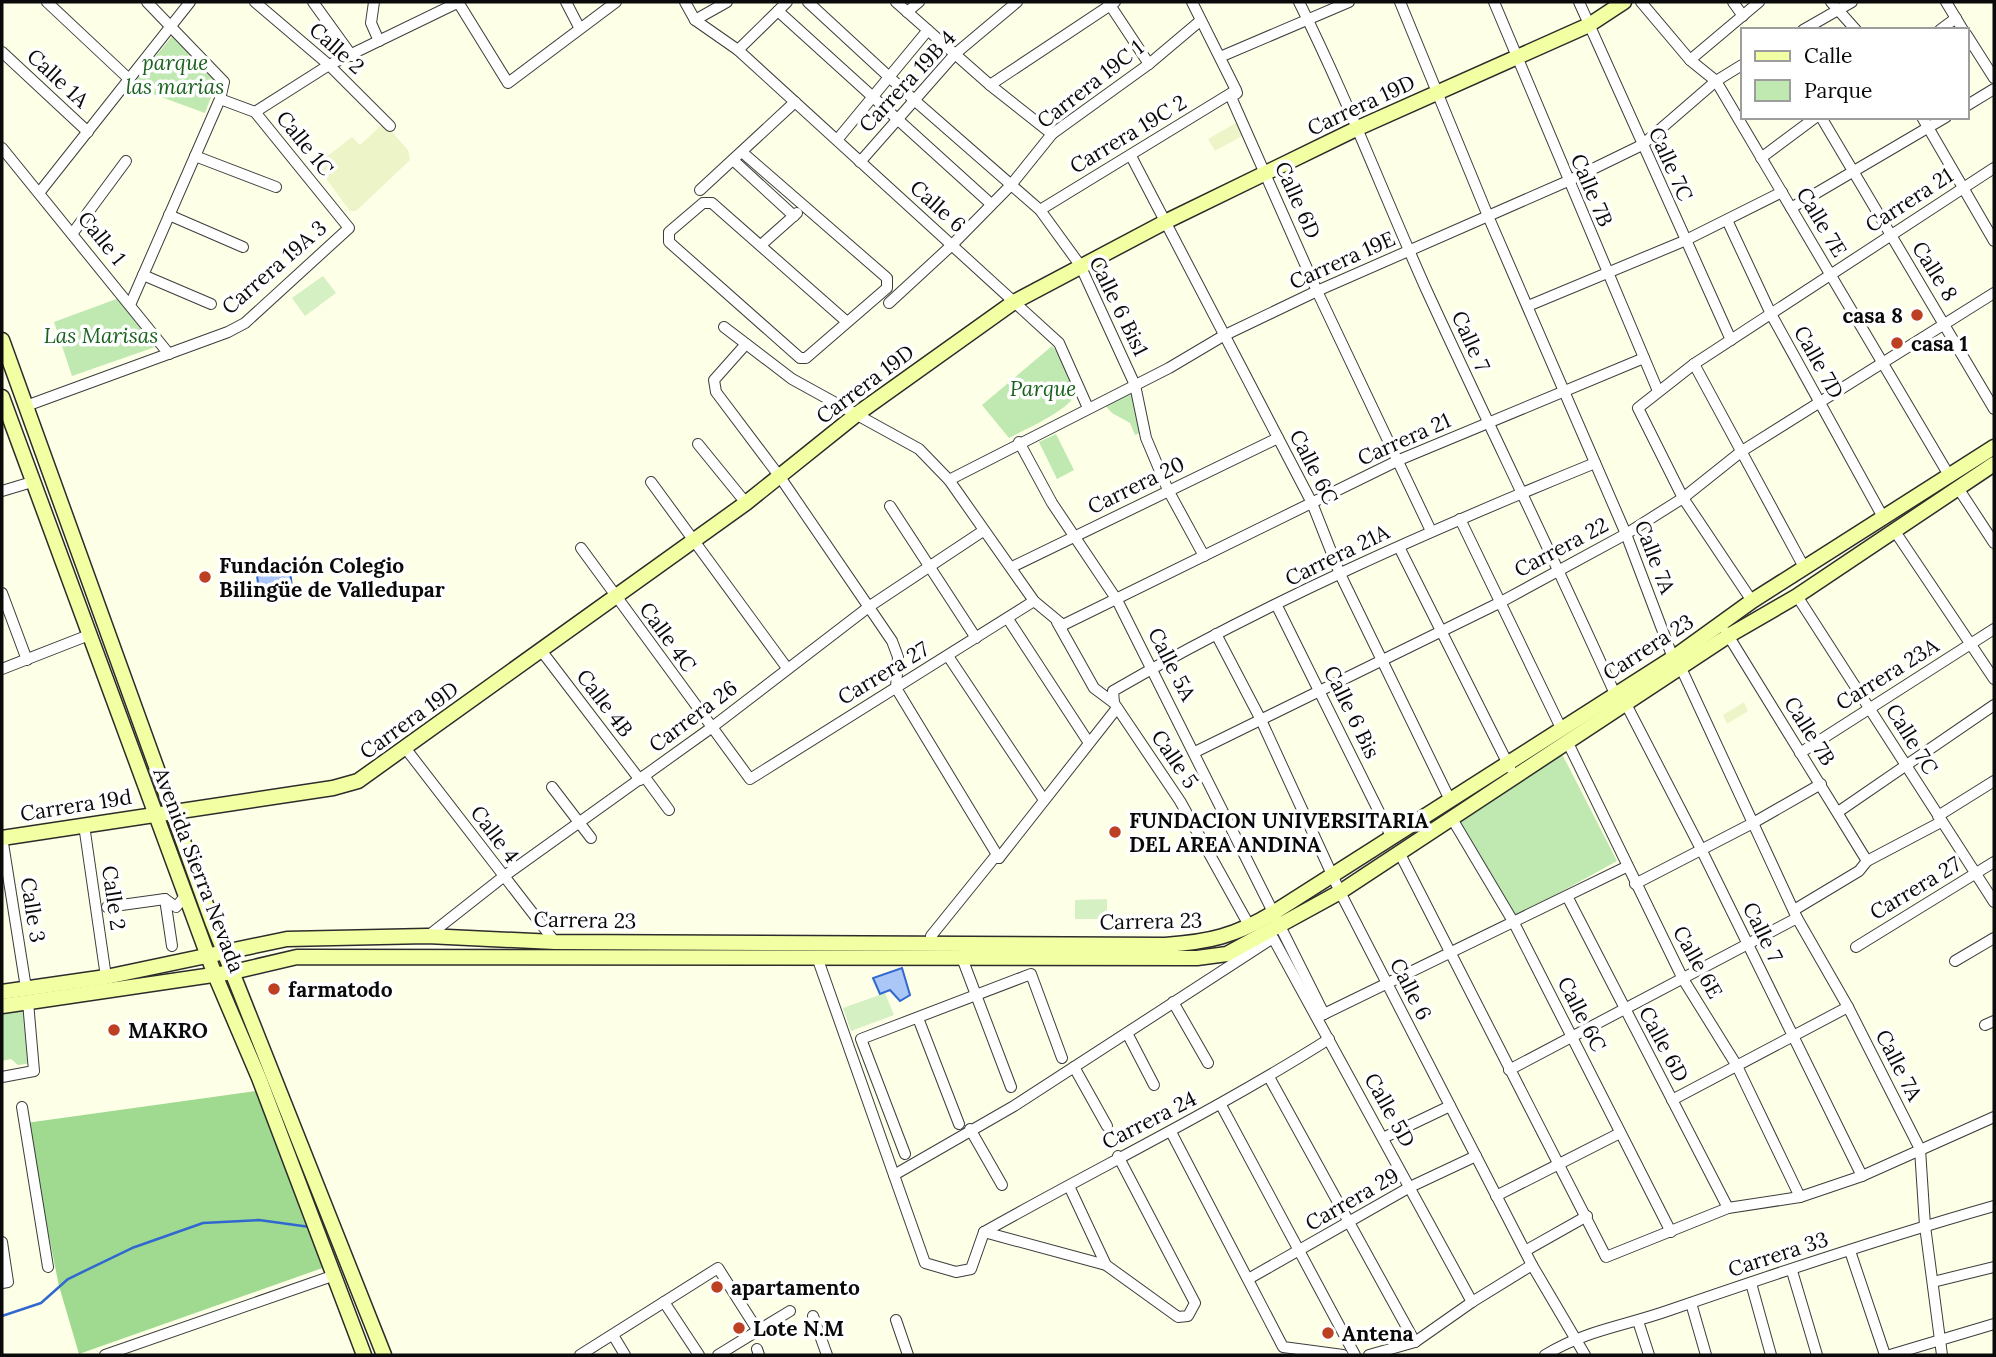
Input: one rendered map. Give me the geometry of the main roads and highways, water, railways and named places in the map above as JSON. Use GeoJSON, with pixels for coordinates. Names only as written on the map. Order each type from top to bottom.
{"type":"FeatureCollection","features":[{"type":"Feature","properties":{"kind":"main road","name":"Carrera 19D"},"geometry":{"type":"LineString","coordinates":[[156,815],[346,785],[368,775],[692,539],[746,503],[857,414],[1014,302],[1080,265],[1358,128],[1589,25],[1624,2]]}},
{"type":"Feature","properties":{"kind":"main road","name":"Avenida Sierra Nevada"},"geometry":{"type":"LineString","coordinates":[[2,340],[216,930]]}},
{"type":"Feature","properties":{"kind":"main road","name":"Avenida Sierra Nevada"},"geometry":{"type":"LineString","coordinates":[[2,397],[215,975],[335,1275],[364,1355]]}},
{"type":"Feature","properties":{"kind":"main road","name":"Carrera 23"},"geometry":{"type":"LineString","coordinates":[[1954,483],[1994,447]]}},
{"type":"Feature","properties":{"kind":"main road","name":"Carrera 23"},"geometry":{"type":"LineString","coordinates":[[27,995],[287,939],[427,936],[555,942],[930,943],[1004,951],[1212,956],[1227,954],[1275,925],[1340,892],[1451,817],[1561,728],[1615,694],[1728,636],[1797,596],[1889,525],[1954,483],[1994,464]]}},
{"type":"Feature","properties":{"kind":"main road","name":"Carrera 23"},"geometry":{"type":"LineString","coordinates":[[27,995],[215,975],[297,957],[962,958],[1004,951],[1204,943],[1250,927],[1275,925],[1332,875],[1391,836],[1450,800],[1568,743],[1627,706],[1722,622],[1752,601],[1805,569],[1889,525]]}},
{"type":"Feature","properties":{"kind":"main road","name":"Carrera 19d"},"geometry":{"type":"LineString","coordinates":[[2,838],[156,815]]}},
{"type":"Feature","properties":{"kind":"main road"},"geometry":{"type":"LineString","coordinates":[[216,930],[242,943],[287,939]]}},
{"type":"Feature","properties":{"kind":"main road"},"geometry":{"type":"LineString","coordinates":[[216,930],[233,972]]}},
{"type":"Feature","properties":{"kind":"main road","name":"Avenida Sierra Nevada"},"geometry":{"type":"LineString","coordinates":[[233,972],[384,1355]]}},
{"type":"Feature","properties":{"kind":"main road"},"geometry":{"type":"LineString","coordinates":[[2,992],[27,995]]}},
{"type":"Feature","properties":{"kind":"main road"},"geometry":{"type":"LineString","coordinates":[[2,1006],[27,995]]}},
{"type":"Feature","properties":{"kind":"water"},"geometry":{"type":"Polygon","coordinates":[[[290,570],[292,587],[259,592],[257,575],[290,570]]]}},
{"type":"Feature","properties":{"kind":"water"},"geometry":{"type":"Polygon","coordinates":[[[902,968],[910,995],[900,1001],[890,990],[880,994],[873,978],[902,968]]]}},
{"type":"Feature","properties":{"kind":"waterway"},"geometry":{"type":"LineString","coordinates":[[2,1316],[41,1303],[68,1279],[132,1248],[203,1223],[259,1220],[310,1227]]}},
{"type":"Feature","properties":{"kind":"place","name":"casa 8"},"geometry":{"type":"Point","coordinates":[1917,315]}},
{"type":"Feature","properties":{"kind":"place","name":"casa 1"},"geometry":{"type":"Point","coordinates":[1897,343]}},
{"type":"Feature","properties":{"kind":"place","name":"Fundación Colegio Bilingüe de Valledupar"},"geometry":{"type":"Point","coordinates":[205,577]}},
{"type":"Feature","properties":{"kind":"place","name":"FUNDACION UNIVERSITARIA DEL AREA ANDINA"},"geometry":{"type":"Point","coordinates":[1115,832]}},
{"type":"Feature","properties":{"kind":"place","name":"farmatodo"},"geometry":{"type":"Point","coordinates":[274,989]}},
{"type":"Feature","properties":{"kind":"place","name":"MAKRO"},"geometry":{"type":"Point","coordinates":[114,1030]}},
{"type":"Feature","properties":{"kind":"place","name":"apartamento"},"geometry":{"type":"Point","coordinates":[717,1287]}},
{"type":"Feature","properties":{"kind":"place","name":"Lote N.M"},"geometry":{"type":"Point","coordinates":[739,1328]}},
{"type":"Feature","properties":{"kind":"place","name":"Antena"},"geometry":{"type":"Point","coordinates":[1328,1333]}},
{"type":"Feature","properties":{"kind":"park label","name":"parque las marias"},"geometry":{"type":"Point","coordinates":[175,74]}},
{"type":"Feature","properties":{"kind":"park label","name":"Las Marisas"},"geometry":{"type":"Point","coordinates":[101,335]}},
{"type":"Feature","properties":{"kind":"park label","name":"Parque"},"geometry":{"type":"Point","coordinates":[1043,388]}}]}
